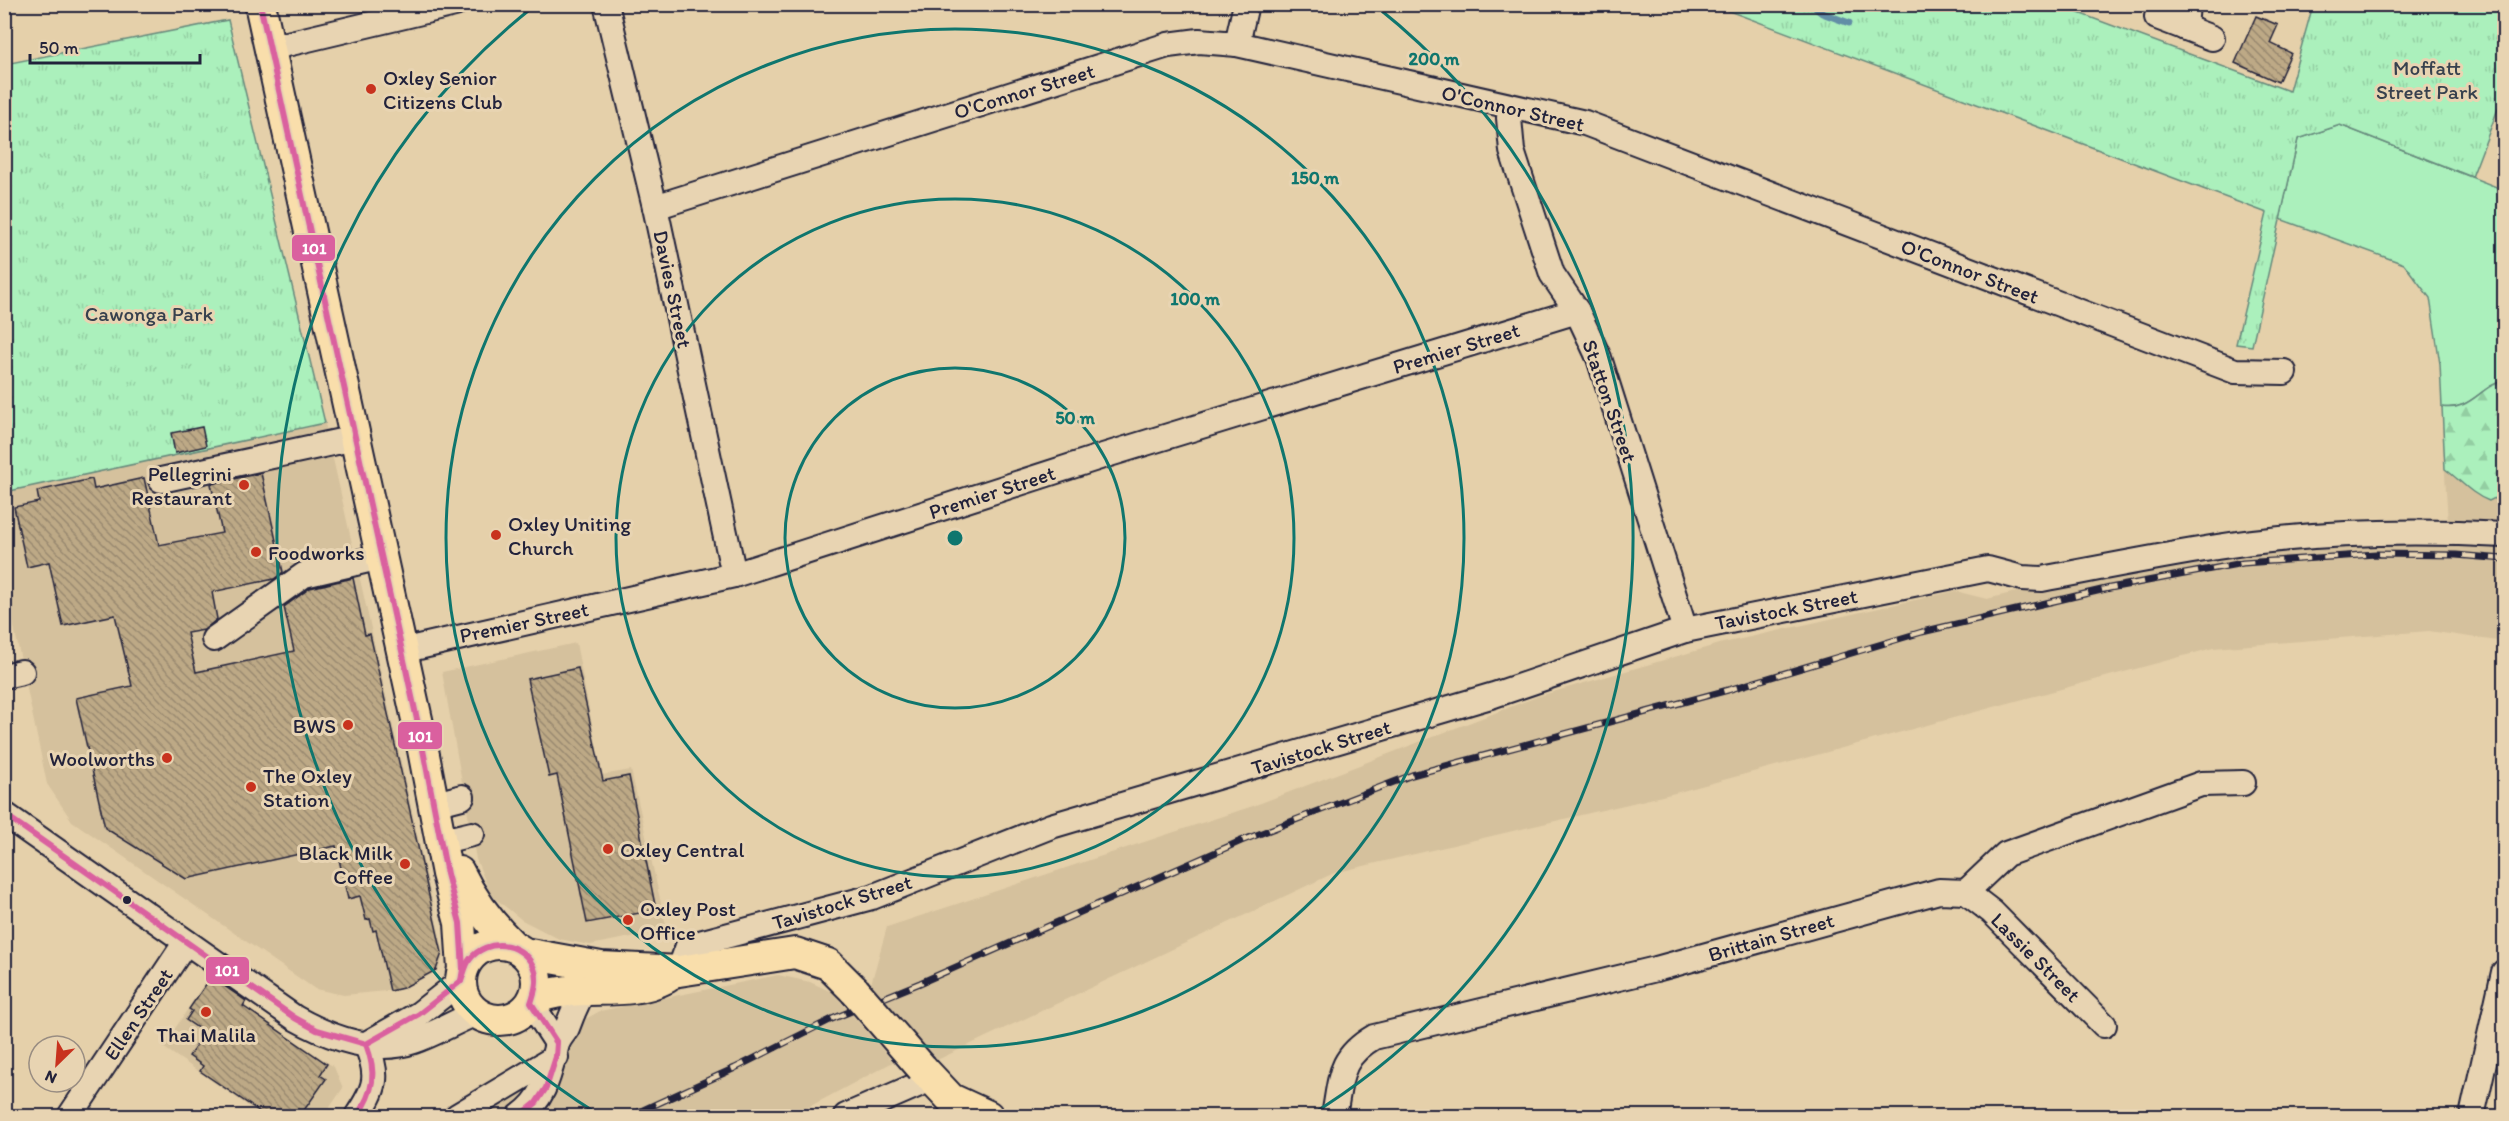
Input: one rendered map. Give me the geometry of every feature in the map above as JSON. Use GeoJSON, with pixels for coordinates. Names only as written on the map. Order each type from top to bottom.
{"type":"FeatureCollection","features":[{"type":"Feature","properties":{"kind":"main road"},"geometry":{"type":"LineString","coordinates":[[260,4],[401,651],[473,901],[491,925],[518,950],[537,975],[537,988],[532,1001]]}},
{"type":"Feature","properties":{"kind":"main road"},"geometry":{"type":"LineString","coordinates":[[451,819],[447,874],[460,923],[463,993],[477,1013],[502,1020],[514,1017],[532,1001],[565,990],[622,990],[654,984],[679,971]]}},
{"type":"Feature","properties":{"kind":"main road"},"geometry":{"type":"LineString","coordinates":[[462,975],[469,958],[483,948],[501,944],[591,966],[679,971],[795,953],[828,964],[951,1099],[988,1116]]}},
{"type":"Feature","properties":{"kind":"street"},"geometry":{"type":"LineString","coordinates":[[270,48],[455,4]]}},
{"type":"Feature","properties":{"kind":"street","name":"Davies Street"},"geometry":{"type":"LineString","coordinates":[[606,4],[655,207],[734,576]]}},
{"type":"Feature","properties":{"kind":"street"},"geometry":{"type":"LineString","coordinates":[[1238,44],[1246,4]]}},
{"type":"Feature","properties":{"kind":"street"},"geometry":{"type":"LineString","coordinates":[[2157,17],[2186,16],[2212,38]]}},
{"type":"Feature","properties":{"kind":"street","name":"O'Connor Street"},"geometry":{"type":"LineString","coordinates":[[655,207],[1168,45],[1199,41],[1238,44],[1585,123],[2235,370],[2284,372]]}},
{"type":"Feature","properties":{"kind":"street","name":"Statton Street"},"geometry":{"type":"LineString","coordinates":[[1512,108],[1509,118],[1512,152],[1552,274],[1577,311],[1599,358],[1685,630]]}},
{"type":"Feature","properties":{"kind":"street","name":"Premier Street"},"geometry":{"type":"LineString","coordinates":[[401,651],[734,576],[1103,456],[1577,311]]}},
{"type":"Feature","properties":{"kind":"street"},"geometry":{"type":"LineString","coordinates":[[161,480],[355,438]]}},
{"type":"Feature","properties":{"kind":"street","name":"Tavistock Street"},"geometry":{"type":"LineString","coordinates":[[679,971],[688,946],[872,897],[1051,826],[1494,695],[1685,630],[1988,569],[2022,578],[2042,579],[2219,546],[2324,535],[2439,532],[2505,535]]}},
{"type":"Feature","properties":{"kind":"street"},"geometry":{"type":"LineString","coordinates":[[214,639],[304,575],[381,556]]}},
{"type":"Feature","properties":{"kind":"street"},"geometry":{"type":"LineString","coordinates":[[1966,892],[2006,854],[2201,784],[2242,783]]}},
{"type":"Feature","properties":{"kind":"street"},"geometry":{"type":"LineString","coordinates":[[4,814],[295,1018],[317,1030],[366,1044],[412,1042],[477,1013]]}},
{"type":"Feature","properties":{"kind":"street","name":"Brittain Street"},"geometry":{"type":"LineString","coordinates":[[1334,1116],[1348,1059],[1356,1048],[1374,1037],[1656,969],[1939,891],[1966,892]]}},
{"type":"Feature","properties":{"kind":"street","name":"Lassie Street"},"geometry":{"type":"LineString","coordinates":[[1966,892],[1992,912],[2104,1024]]}},
{"type":"Feature","properties":{"kind":"street","name":"Ellen Street"},"geometry":{"type":"LineString","coordinates":[[70,1116],[186,942]]}},
{"type":"Feature","properties":{"kind":"street"},"geometry":{"type":"LineString","coordinates":[[2472,1116],[2505,972]]}},
{"type":"Feature","properties":{"kind":"street"},"geometry":{"type":"LineString","coordinates":[[366,1044],[419,1014],[462,975]]}},
{"type":"Feature","properties":{"kind":"street"},"geometry":{"type":"LineString","coordinates":[[520,1116],[536,1103],[546,1088],[557,1050],[585,989]]}},
{"type":"Feature","properties":{"kind":"street"},"geometry":{"type":"LineString","coordinates":[[532,1001],[557,1050]]}},
{"type":"Feature","properties":{"kind":"street"},"geometry":{"type":"LineString","coordinates":[[357,1116],[375,1085],[375,1064],[366,1044]]}},
{"type":"Feature","properties":{"kind":"street"},"geometry":{"type":"LineString","coordinates":[[457,1116],[557,1050]]}},
{"type":"Feature","properties":{"kind":"street"},"geometry":{"type":"LineString","coordinates":[[846,1116],[927,1074]]}},
{"type":"Feature","properties":{"kind":"shaded area"},"geometry":{"type":"Polygon","coordinates":[[[325,423],[444,954],[438,970],[386,991],[344,995],[315,989],[72,821],[47,784],[5,584],[4,492],[325,423]]]}},
{"type":"Feature","properties":{"kind":"shaded area"},"geometry":{"type":"Polygon","coordinates":[[[2442,426],[2504,449],[2504,642],[2429,631],[2213,648],[1675,793],[1334,873],[935,1061],[871,984],[887,927],[1253,806],[1539,696],[1723,643],[1955,591],[1987,599],[2036,587],[2448,523],[2442,426]]]}},
{"type":"Feature","properties":{"kind":"shaded area"},"geometry":{"type":"Polygon","coordinates":[[[576,643],[602,775],[631,770],[667,930],[590,945],[559,939],[522,920],[491,895],[476,859],[442,672],[576,643]]]}},
{"type":"Feature","properties":{"kind":"shaded area"},"geometry":{"type":"Polygon","coordinates":[[[778,975],[810,982],[832,992],[893,1062],[792,1116],[481,1116],[562,1068],[582,1021],[600,1011],[778,975]]]}},
{"type":"Feature","properties":{"kind":"shaded area"},"geometry":{"type":"Polygon","coordinates":[[[206,981],[334,1067],[343,1088],[324,1116],[263,1116],[163,1047],[206,981]]]}},
{"type":"Feature","properties":{"kind":"green space","name":"Moffatt Street Park"},"geometry":{"type":"Polygon","coordinates":[[[1713,5],[2057,5],[2289,91],[2313,5],[2504,5],[2504,93],[2472,177],[2340,125],[2298,139],[2252,346],[2236,344],[2267,213],[1713,5]]]}},
{"type":"Feature","properties":{"kind":"green space","name":"Cawonga Park"},"geometry":{"type":"Polygon","coordinates":[[[228,20],[325,423],[5,492],[5,64],[228,20]]]}},
{"type":"Feature","properties":{"kind":"green space"},"geometry":{"type":"Polygon","coordinates":[[[2340,125],[2504,190],[2504,381],[2489,387],[2461,406],[2442,407],[2440,364],[2430,298],[2404,264],[2280,219],[2298,139],[2340,125]]]}},
{"type":"Feature","properties":{"kind":"green space"},"geometry":{"type":"Polygon","coordinates":[[[2504,381],[2504,498],[2499,496],[2489,501],[2471,491],[2445,469],[2442,407],[2461,406],[2489,387],[2504,381]]]}},
{"type":"Feature","properties":{"kind":"building"},"geometry":{"type":"Polygon","coordinates":[[[2256,16],[2278,25],[2270,43],[2291,53],[2278,82],[2235,63],[2256,16]]]}},
{"type":"Feature","properties":{"kind":"building"},"geometry":{"type":"Polygon","coordinates":[[[202,427],[206,446],[175,453],[171,433],[202,427]]]}},
{"type":"Feature","properties":{"kind":"building"},"geometry":{"type":"Polygon","coordinates":[[[261,473],[283,572],[274,579],[212,592],[217,619],[204,630],[187,633],[196,672],[294,651],[284,607],[310,588],[353,578],[365,635],[370,634],[442,953],[436,970],[403,988],[390,991],[376,930],[373,931],[370,919],[366,920],[360,896],[348,899],[336,846],[186,879],[105,828],[76,698],[132,686],[115,615],[63,626],[49,562],[27,567],[14,507],[39,502],[37,491],[92,479],[94,489],[144,478],[159,545],[222,533],[211,484],[261,473]]]}},
{"type":"Feature","properties":{"kind":"building","name":"Oxley Central"},"geometry":{"type":"Polygon","coordinates":[[[578,668],[603,781],[629,776],[656,910],[587,923],[557,775],[549,777],[527,679],[578,668]]]}},
{"type":"Feature","properties":{"kind":"building"},"geometry":{"type":"Polygon","coordinates":[[[211,977],[246,1001],[243,1006],[327,1064],[320,1075],[326,1079],[300,1116],[266,1116],[200,1071],[203,1066],[189,1056],[205,1033],[186,1020],[192,1011],[189,1009],[211,977]]]}},
{"type":"Feature","properties":{"kind":"waterway"},"geometry":{"type":"LineString","coordinates":[[1811,4],[1822,13],[1849,23]]}},
{"type":"Feature","properties":{"kind":"railway"},"geometry":{"type":"LineString","coordinates":[[630,1116],[735,1068],[832,1019],[920,983],[1241,841],[1412,775],[1728,690],[1922,632],[2110,588],[2243,563],[2376,554],[2456,555],[2504,559]]}},
{"type":"Feature","properties":{"kind":"transit line","name":"101"},"geometry":{"type":"LineString","coordinates":[[260,4],[418,724],[447,874],[460,923],[463,969],[461,981]]}},
{"type":"Feature","properties":{"kind":"transit line","name":"101"},"geometry":{"type":"LineString","coordinates":[[4,814],[295,1018],[317,1030],[366,1044],[419,1014],[461,981]]}},
{"type":"Feature","properties":{"kind":"transit line","name":"101"},"geometry":{"type":"LineString","coordinates":[[461,981],[470,959],[477,952],[494,945],[512,947],[520,951],[533,966],[536,980],[531,1003],[557,1043],[556,1057],[546,1088],[536,1103],[520,1116]]}},
{"type":"Feature","properties":{"kind":"transit line","name":"101"},"geometry":{"type":"LineString","coordinates":[[357,1116],[367,1098],[372,1082],[372,1064],[366,1044]]}},
{"type":"Feature","properties":{"kind":"place","name":"Oxley Senior Citizens Club"},"geometry":{"type":"Point","coordinates":[371,89]}},
{"type":"Feature","properties":{"kind":"place","name":"Pellegrini Restaurant"},"geometry":{"type":"Point","coordinates":[244,485]}},
{"type":"Feature","properties":{"kind":"place","name":"Oxley Uniting Church"},"geometry":{"type":"Point","coordinates":[496,535]}},
{"type":"Feature","properties":{"kind":"place","name":"Foodworks"},"geometry":{"type":"Point","coordinates":[256,552]}},
{"type":"Feature","properties":{"kind":"place","name":"BWS"},"geometry":{"type":"Point","coordinates":[348,725]}},
{"type":"Feature","properties":{"kind":"place","name":"Woolworths"},"geometry":{"type":"Point","coordinates":[167,758]}},
{"type":"Feature","properties":{"kind":"place","name":"The Oxley Station"},"geometry":{"type":"Point","coordinates":[251,787]}},
{"type":"Feature","properties":{"kind":"place","name":"Oxley Central"},"geometry":{"type":"Point","coordinates":[608,849]}},
{"type":"Feature","properties":{"kind":"place","name":"Black Milk Coffee"},"geometry":{"type":"Point","coordinates":[405,864]}},
{"type":"Feature","properties":{"kind":"place","name":"Oxley Post Office"},"geometry":{"type":"Point","coordinates":[628,920]}},
{"type":"Feature","properties":{"kind":"place","name":"Thai Malila"},"geometry":{"type":"Point","coordinates":[206,1012]}}]}
